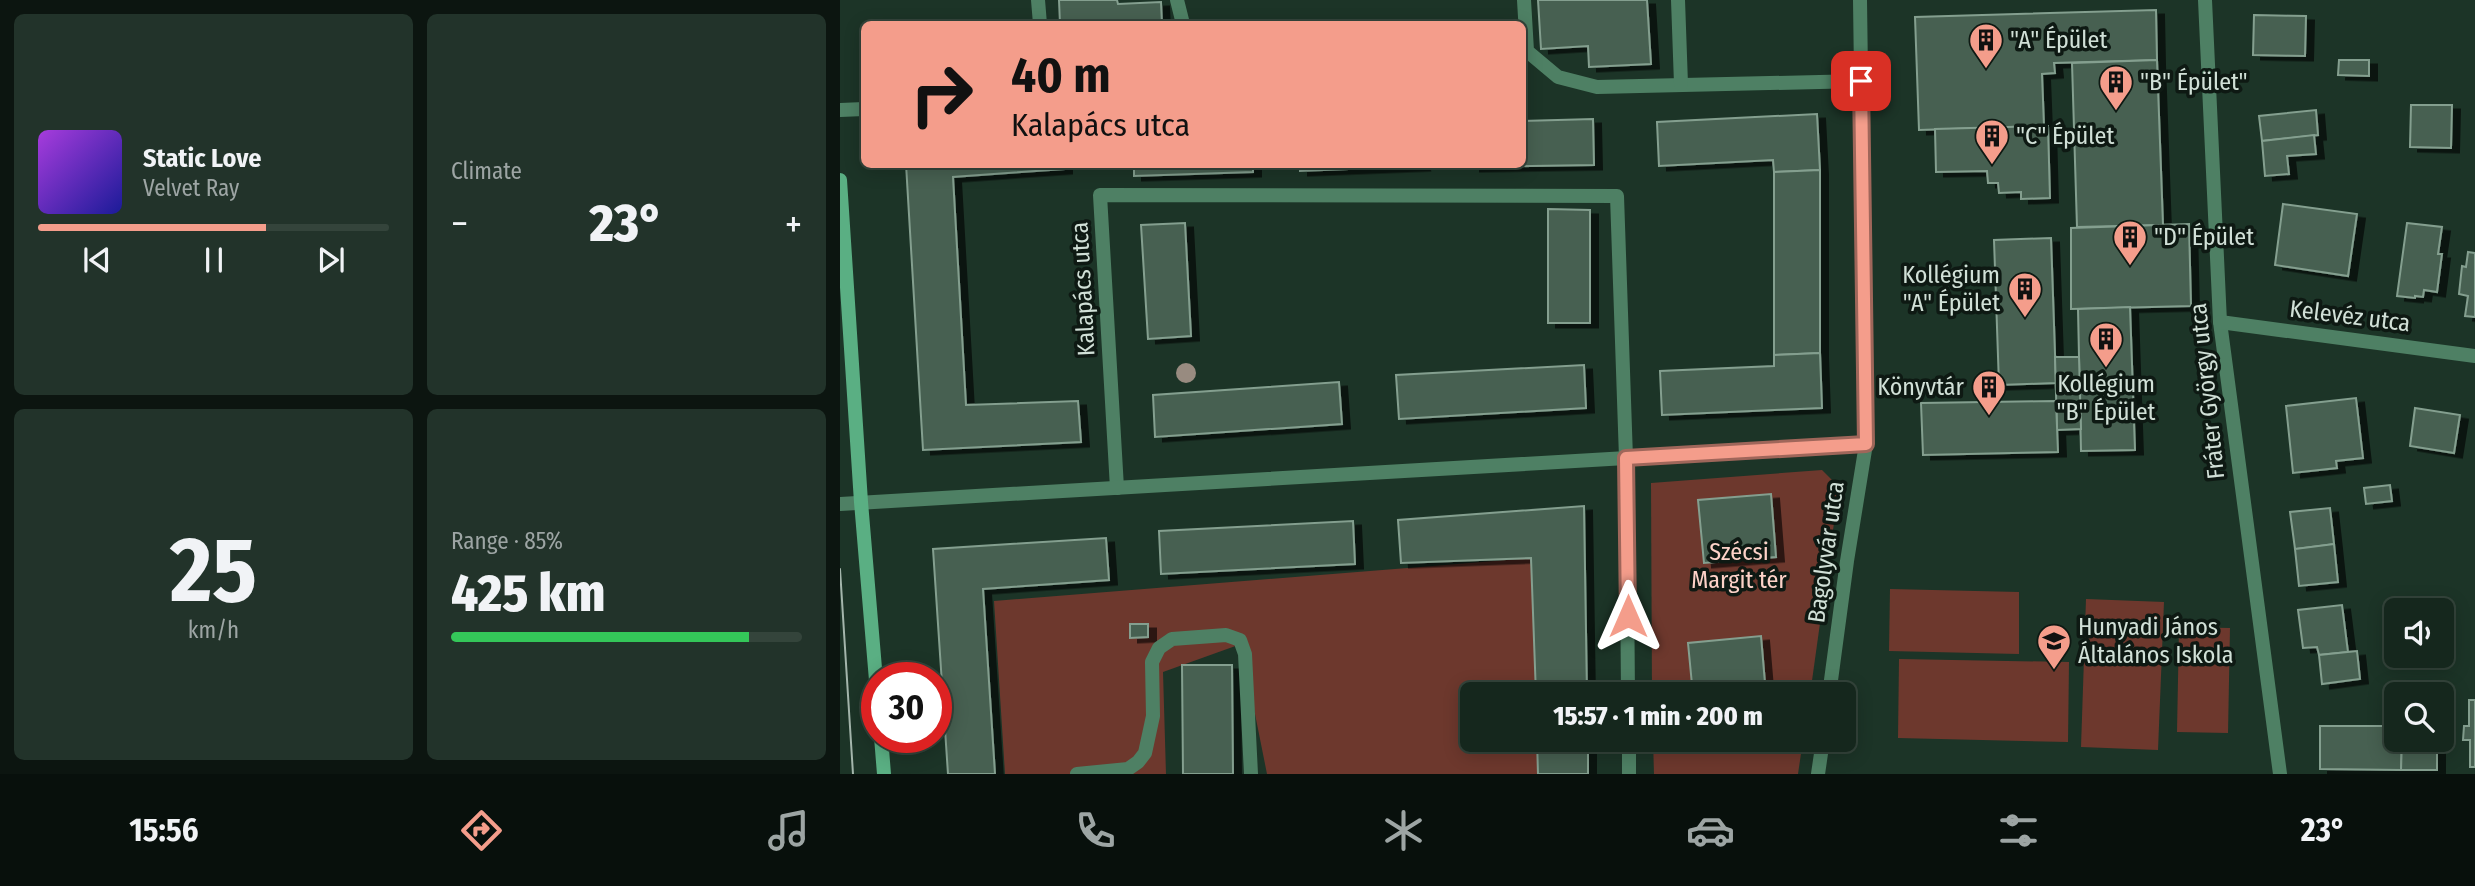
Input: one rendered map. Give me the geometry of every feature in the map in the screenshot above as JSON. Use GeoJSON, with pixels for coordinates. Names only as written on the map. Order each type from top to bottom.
{"type":"FeatureCollection","features":[{"type":"Feature","properties":{"kind":"main road"},"geometry":{"type":"LineString","coordinates":[[840,180],[874,662]]}},
{"type":"Feature","properties":{"kind":"main road"},"geometry":{"type":"LineString","coordinates":[[882,753],[884,774]]}},
{"type":"Feature","properties":{"kind":"street"},"geometry":{"type":"LineString","coordinates":[[1038,0],[1040,21]]}},
{"type":"Feature","properties":{"kind":"street"},"geometry":{"type":"LineString","coordinates":[[1177,0],[1182,21]]}},
{"type":"Feature","properties":{"kind":"street"},"geometry":{"type":"LineString","coordinates":[[1524,0],[1525,21]]}},
{"type":"Feature","properties":{"kind":"street"},"geometry":{"type":"LineString","coordinates":[[1678,0],[1681,84]]}},
{"type":"Feature","properties":{"kind":"street","name":"Bagolyvár utca"},"geometry":{"type":"LineString","coordinates":[[1831,682],[1866,444],[1860,0]]}},
{"type":"Feature","properties":{"kind":"street","name":"Fráter György utca"},"geometry":{"type":"LineString","coordinates":[[2205,0],[2220,322],[2280,774]]}},
{"type":"Feature","properties":{"kind":"street"},"geometry":{"type":"LineString","coordinates":[[1526,34],[1527,51],[1558,77],[1597,87],[1861,81]]}},
{"type":"Feature","properties":{"kind":"street"},"geometry":{"type":"LineString","coordinates":[[840,110],[861,109]]}},
{"type":"Feature","properties":{"kind":"street","name":"Kalapács utca"},"geometry":{"type":"LineString","coordinates":[[1117,488],[1100,195],[1617,196],[1626,458]]}},
{"type":"Feature","properties":{"kind":"street","name":"Kelevéz utca"},"geometry":{"type":"LineString","coordinates":[[2220,322],[2475,356]]}},
{"type":"Feature","properties":{"kind":"street"},"geometry":{"type":"LineString","coordinates":[[840,503],[1866,444]]}},
{"type":"Feature","properties":{"kind":"street"},"geometry":{"type":"LineString","coordinates":[[1626,458],[1628,682]]}},
{"type":"Feature","properties":{"kind":"street"},"geometry":{"type":"LineString","coordinates":[[1077,774],[1128,769],[1145,753],[1153,716],[1152,662],[1159,648],[1172,639],[1226,635],[1240,640],[1245,654],[1251,774]]}},
{"type":"Feature","properties":{"kind":"street"},"geometry":{"type":"LineString","coordinates":[[1629,752],[1629,774]]}},
{"type":"Feature","properties":{"kind":"street"},"geometry":{"type":"LineString","coordinates":[[1818,774],[1821,752]]}},
{"type":"Feature","properties":{"kind":"green space","name":"Szécsi Margit tér"},"geometry":{"type":"Polygon","coordinates":[[[1822,470],[1839,487],[1812,682],[1652,682],[1651,483],[1822,470]]]}},
{"type":"Feature","properties":{"kind":"green space"},"geometry":{"type":"Polygon","coordinates":[[[1531,558],[1536,682],[1460,682],[1460,752],[1537,752],[1538,774],[1267,774],[1241,644],[1163,672],[1166,774],[1005,774],[994,601],[1531,558]]]}},
{"type":"Feature","properties":{"kind":"green space"},"geometry":{"type":"Polygon","coordinates":[[[1890,589],[2019,592],[2019,654],[1889,651],[1890,589]]]}},
{"type":"Feature","properties":{"kind":"green space"},"geometry":{"type":"Polygon","coordinates":[[[2086,599],[2164,602],[2158,750],[2081,747],[2086,599]]]}},
{"type":"Feature","properties":{"kind":"green space"},"geometry":{"type":"Polygon","coordinates":[[[2179,627],[2230,628],[2228,733],[2177,732],[2179,627]]]}},
{"type":"Feature","properties":{"kind":"green space"},"geometry":{"type":"Polygon","coordinates":[[[1899,659],[2069,662],[2068,742],[1898,738],[1899,659]]]}},
{"type":"Feature","properties":{"kind":"green space"},"geometry":{"type":"Polygon","coordinates":[[[1653,752],[1801,752],[1798,774],[1654,774],[1653,752]]]}},
{"type":"Feature","properties":{"kind":"building"},"geometry":{"type":"Polygon","coordinates":[[[1059,0],[1117,0],[1118,4],[1161,2],[1162,21],[1060,21],[1059,0]]]}},
{"type":"Feature","properties":{"kind":"building"},"geometry":{"type":"Polygon","coordinates":[[[1538,0],[1647,0],[1651,64],[1589,67],[1588,46],[1541,49],[1538,0]]]}},
{"type":"Feature","properties":{"kind":"building","name":"\"A\" Épület"},"geometry":{"type":"Polygon","coordinates":[[[2156,10],[2157,60],[2054,63],[2055,73],[2042,74],[2044,126],[1919,130],[1915,17],[2156,10]]]}},
{"type":"Feature","properties":{"kind":"building"},"geometry":{"type":"Polygon","coordinates":[[[2254,15],[2306,16],[2305,56],[2253,55],[2254,15]]]}},
{"type":"Feature","properties":{"kind":"building","name":"\"B\" Épület\""},"geometry":{"type":"Polygon","coordinates":[[[2157,60],[2163,225],[2077,227],[2072,63],[2157,60]]]}},
{"type":"Feature","properties":{"kind":"building"},"geometry":{"type":"Polygon","coordinates":[[[2339,60],[2369,60],[2369,76],[2338,75],[2339,60]]]}},
{"type":"Feature","properties":{"kind":"building"},"geometry":{"type":"Polygon","coordinates":[[[2411,105],[2452,105],[2451,148],[2410,147],[2411,105]]]}},
{"type":"Feature","properties":{"kind":"building"},"geometry":{"type":"Polygon","coordinates":[[[2316,110],[2318,135],[2262,141],[2259,116],[2316,110]]]}},
{"type":"Feature","properties":{"kind":"building"},"geometry":{"type":"Polygon","coordinates":[[[1817,114],[1820,170],[1774,172],[1773,160],[1659,166],[1657,122],[1817,114]]]}},
{"type":"Feature","properties":{"kind":"building"},"geometry":{"type":"Polygon","coordinates":[[[1593,119],[1594,165],[1526,166],[1526,121],[1593,119]]]}},
{"type":"Feature","properties":{"kind":"building","name":"\"C\" Épület"},"geometry":{"type":"Polygon","coordinates":[[[2048,126],[2050,198],[2021,199],[2021,192],[1999,193],[1998,183],[1988,183],[1987,171],[1936,172],[1935,129],[2048,126]]]}},
{"type":"Feature","properties":{"kind":"building"},"geometry":{"type":"Polygon","coordinates":[[[2314,135],[2316,154],[2287,156],[2289,174],[2265,176],[2262,141],[2314,135]]]}},
{"type":"Feature","properties":{"kind":"building"},"geometry":{"type":"Polygon","coordinates":[[[906,168],[1064,168],[953,177],[966,405],[1078,401],[1081,442],[923,450],[906,168]]]}},
{"type":"Feature","properties":{"kind":"building"},"geometry":{"type":"Polygon","coordinates":[[[1134,168],[1253,168],[1253,172],[1134,176],[1134,168]]]}},
{"type":"Feature","properties":{"kind":"building"},"geometry":{"type":"Polygon","coordinates":[[[1300,168],[1373,168],[1300,171],[1300,168]]]}},
{"type":"Feature","properties":{"kind":"building"},"geometry":{"type":"Polygon","coordinates":[[[1820,170],[1820,353],[1774,355],[1774,172],[1820,170]]]}},
{"type":"Feature","properties":{"kind":"building"},"geometry":{"type":"Polygon","coordinates":[[[2283,204],[2357,214],[2348,276],[2275,265],[2283,204]]]}},
{"type":"Feature","properties":{"kind":"building"},"geometry":{"type":"Polygon","coordinates":[[[1548,209],[1590,210],[1590,323],[1548,323],[1548,209]]]}},
{"type":"Feature","properties":{"kind":"building"},"geometry":{"type":"Polygon","coordinates":[[[1185,223],[1191,336],[1148,339],[1141,225],[1185,223]]]}},
{"type":"Feature","properties":{"kind":"building"},"geometry":{"type":"Polygon","coordinates":[[[2407,223],[2442,227],[2437,292],[2424,290],[2423,297],[2397,296],[2407,223]]]}},
{"type":"Feature","properties":{"kind":"building","name":"\"D\" Épület"},"geometry":{"type":"Polygon","coordinates":[[[2189,224],[2191,306],[2071,309],[2071,228],[2189,224]]]}},
{"type":"Feature","properties":{"kind":"building","name":"Kollégium \"A\" Épület"},"geometry":{"type":"Polygon","coordinates":[[[2051,238],[2056,383],[1999,385],[1994,240],[2051,238]]]}},
{"type":"Feature","properties":{"kind":"building"},"geometry":{"type":"Polygon","coordinates":[[[2468,252],[2475,253],[2475,317],[2465,316],[2468,296],[2459,294],[2462,266],[2466,267],[2468,252]]]}},
{"type":"Feature","properties":{"kind":"building","name":"Kollégium \"B\" Épület"},"geometry":{"type":"Polygon","coordinates":[[[2130,307],[2135,450],[2081,451],[2078,309],[2130,307]]]}},
{"type":"Feature","properties":{"kind":"building"},"geometry":{"type":"Polygon","coordinates":[[[1820,353],[1822,408],[1662,415],[1660,371],[1774,366],[1774,355],[1820,353]]]}},
{"type":"Feature","properties":{"kind":"building"},"geometry":{"type":"Polygon","coordinates":[[[2055,357],[2079,357],[2081,429],[2057,430],[2055,357]]]}},
{"type":"Feature","properties":{"kind":"building"},"geometry":{"type":"Polygon","coordinates":[[[1584,365],[1586,408],[1399,419],[1396,375],[1584,365]]]}},
{"type":"Feature","properties":{"kind":"building"},"geometry":{"type":"Polygon","coordinates":[[[1339,382],[1342,424],[1155,437],[1153,395],[1339,382]]]}},
{"type":"Feature","properties":{"kind":"building"},"geometry":{"type":"Polygon","coordinates":[[[2356,398],[2363,458],[2336,461],[2337,468],[2293,473],[2286,406],[2356,398]]]}},
{"type":"Feature","properties":{"kind":"building","name":"Könyvtár"},"geometry":{"type":"Polygon","coordinates":[[[2056,401],[2058,452],[1923,455],[1921,403],[2056,401]]]}},
{"type":"Feature","properties":{"kind":"building"},"geometry":{"type":"Polygon","coordinates":[[[2415,408],[2460,415],[2454,453],[2410,446],[2415,408]]]}},
{"type":"Feature","properties":{"kind":"building"},"geometry":{"type":"Polygon","coordinates":[[[2390,485],[2392,501],[2366,504],[2364,488],[2390,485]]]}},
{"type":"Feature","properties":{"kind":"building"},"geometry":{"type":"Polygon","coordinates":[[[1771,494],[1776,557],[1704,563],[1698,500],[1771,494]]]}},
{"type":"Feature","properties":{"kind":"building"},"geometry":{"type":"Polygon","coordinates":[[[1584,506],[1587,682],[1536,682],[1531,558],[1401,563],[1398,520],[1584,506]]]}},
{"type":"Feature","properties":{"kind":"building"},"geometry":{"type":"Polygon","coordinates":[[[2330,508],[2334,544],[2295,549],[2290,512],[2330,508]]]}},
{"type":"Feature","properties":{"kind":"building"},"geometry":{"type":"Polygon","coordinates":[[[1353,521],[1355,564],[1161,574],[1159,531],[1353,521]]]}},
{"type":"Feature","properties":{"kind":"building"},"geometry":{"type":"Polygon","coordinates":[[[1106,538],[1109,580],[983,589],[995,774],[948,774],[947,753],[952,753],[952,662],[941,662],[933,549],[1106,538]]]}},
{"type":"Feature","properties":{"kind":"building"},"geometry":{"type":"Polygon","coordinates":[[[2334,544],[2338,582],[2299,586],[2295,549],[2334,544]]]}},
{"type":"Feature","properties":{"kind":"building"},"geometry":{"type":"Polygon","coordinates":[[[2342,605],[2348,652],[2319,655],[2317,647],[2303,648],[2298,610],[2342,605]]]}},
{"type":"Feature","properties":{"kind":"building"},"geometry":{"type":"Polygon","coordinates":[[[1130,624],[1148,624],[1148,637],[1130,638],[1130,624]]]}},
{"type":"Feature","properties":{"kind":"building"},"geometry":{"type":"Polygon","coordinates":[[[1761,636],[1765,682],[1692,682],[1688,643],[1761,636]]]}},
{"type":"Feature","properties":{"kind":"building"},"geometry":{"type":"Polygon","coordinates":[[[2357,651],[2360,679],[2322,684],[2319,655],[2357,651]]]}},
{"type":"Feature","properties":{"kind":"building"},"geometry":{"type":"Polygon","coordinates":[[[1182,665],[1232,665],[1233,774],[1183,774],[1182,665]]]}},
{"type":"Feature","properties":{"kind":"building"},"geometry":{"type":"Polygon","coordinates":[[[2469,700],[2475,700],[2475,767],[2470,767],[2470,740],[2463,740],[2464,726],[2469,726],[2469,700]]]}},
{"type":"Feature","properties":{"kind":"building"},"geometry":{"type":"Polygon","coordinates":[[[2320,726],[2384,726],[2384,752],[2402,752],[2401,770],[2320,769],[2320,726]]]}},
{"type":"Feature","properties":{"kind":"building"},"geometry":{"type":"Polygon","coordinates":[[[1537,752],[1588,752],[1588,774],[1538,774],[1537,752]]]}},
{"type":"Feature","properties":{"kind":"building"},"geometry":{"type":"Polygon","coordinates":[[[2402,752],[2437,752],[2437,770],[2401,770],[2402,752]]]}},
{"type":"Feature","properties":{"kind":"tram line"},"geometry":{"type":"LineString","coordinates":[[840,569],[853,774]]}},
{"type":"Feature","properties":{"kind":"place","name":"\"A\" Épület"},"geometry":{"type":"Point","coordinates":[1986,70]}},
{"type":"Feature","properties":{"kind":"place","name":"\"B\" Épület\""},"geometry":{"type":"Point","coordinates":[2116,112]}},
{"type":"Feature","properties":{"kind":"place","name":"\"C\" Épület"},"geometry":{"type":"Point","coordinates":[1992,166]}},
{"type":"Feature","properties":{"kind":"place","name":"\"D\" Épület"},"geometry":{"type":"Point","coordinates":[2130,267]}},
{"type":"Feature","properties":{"kind":"place","name":"Kollégium \"A\" Épület"},"geometry":{"type":"Point","coordinates":[2025,319]}},
{"type":"Feature","properties":{"kind":"place","name":"Kollégium \"B\" Épület"},"geometry":{"type":"Point","coordinates":[2106,369]}},
{"type":"Feature","properties":{"kind":"place","name":"Könyvtár"},"geometry":{"type":"Point","coordinates":[1989,417]}},
{"type":"Feature","properties":{"kind":"place","name":"Hunyadi János Általános Iskola"},"geometry":{"type":"Point","coordinates":[2054,671]}},
{"type":"Feature","properties":{"kind":"route"},"geometry":{"type":"LineString","coordinates":[[1628,616],[1626,458],[1866,444],[1861,81]]}}]}
